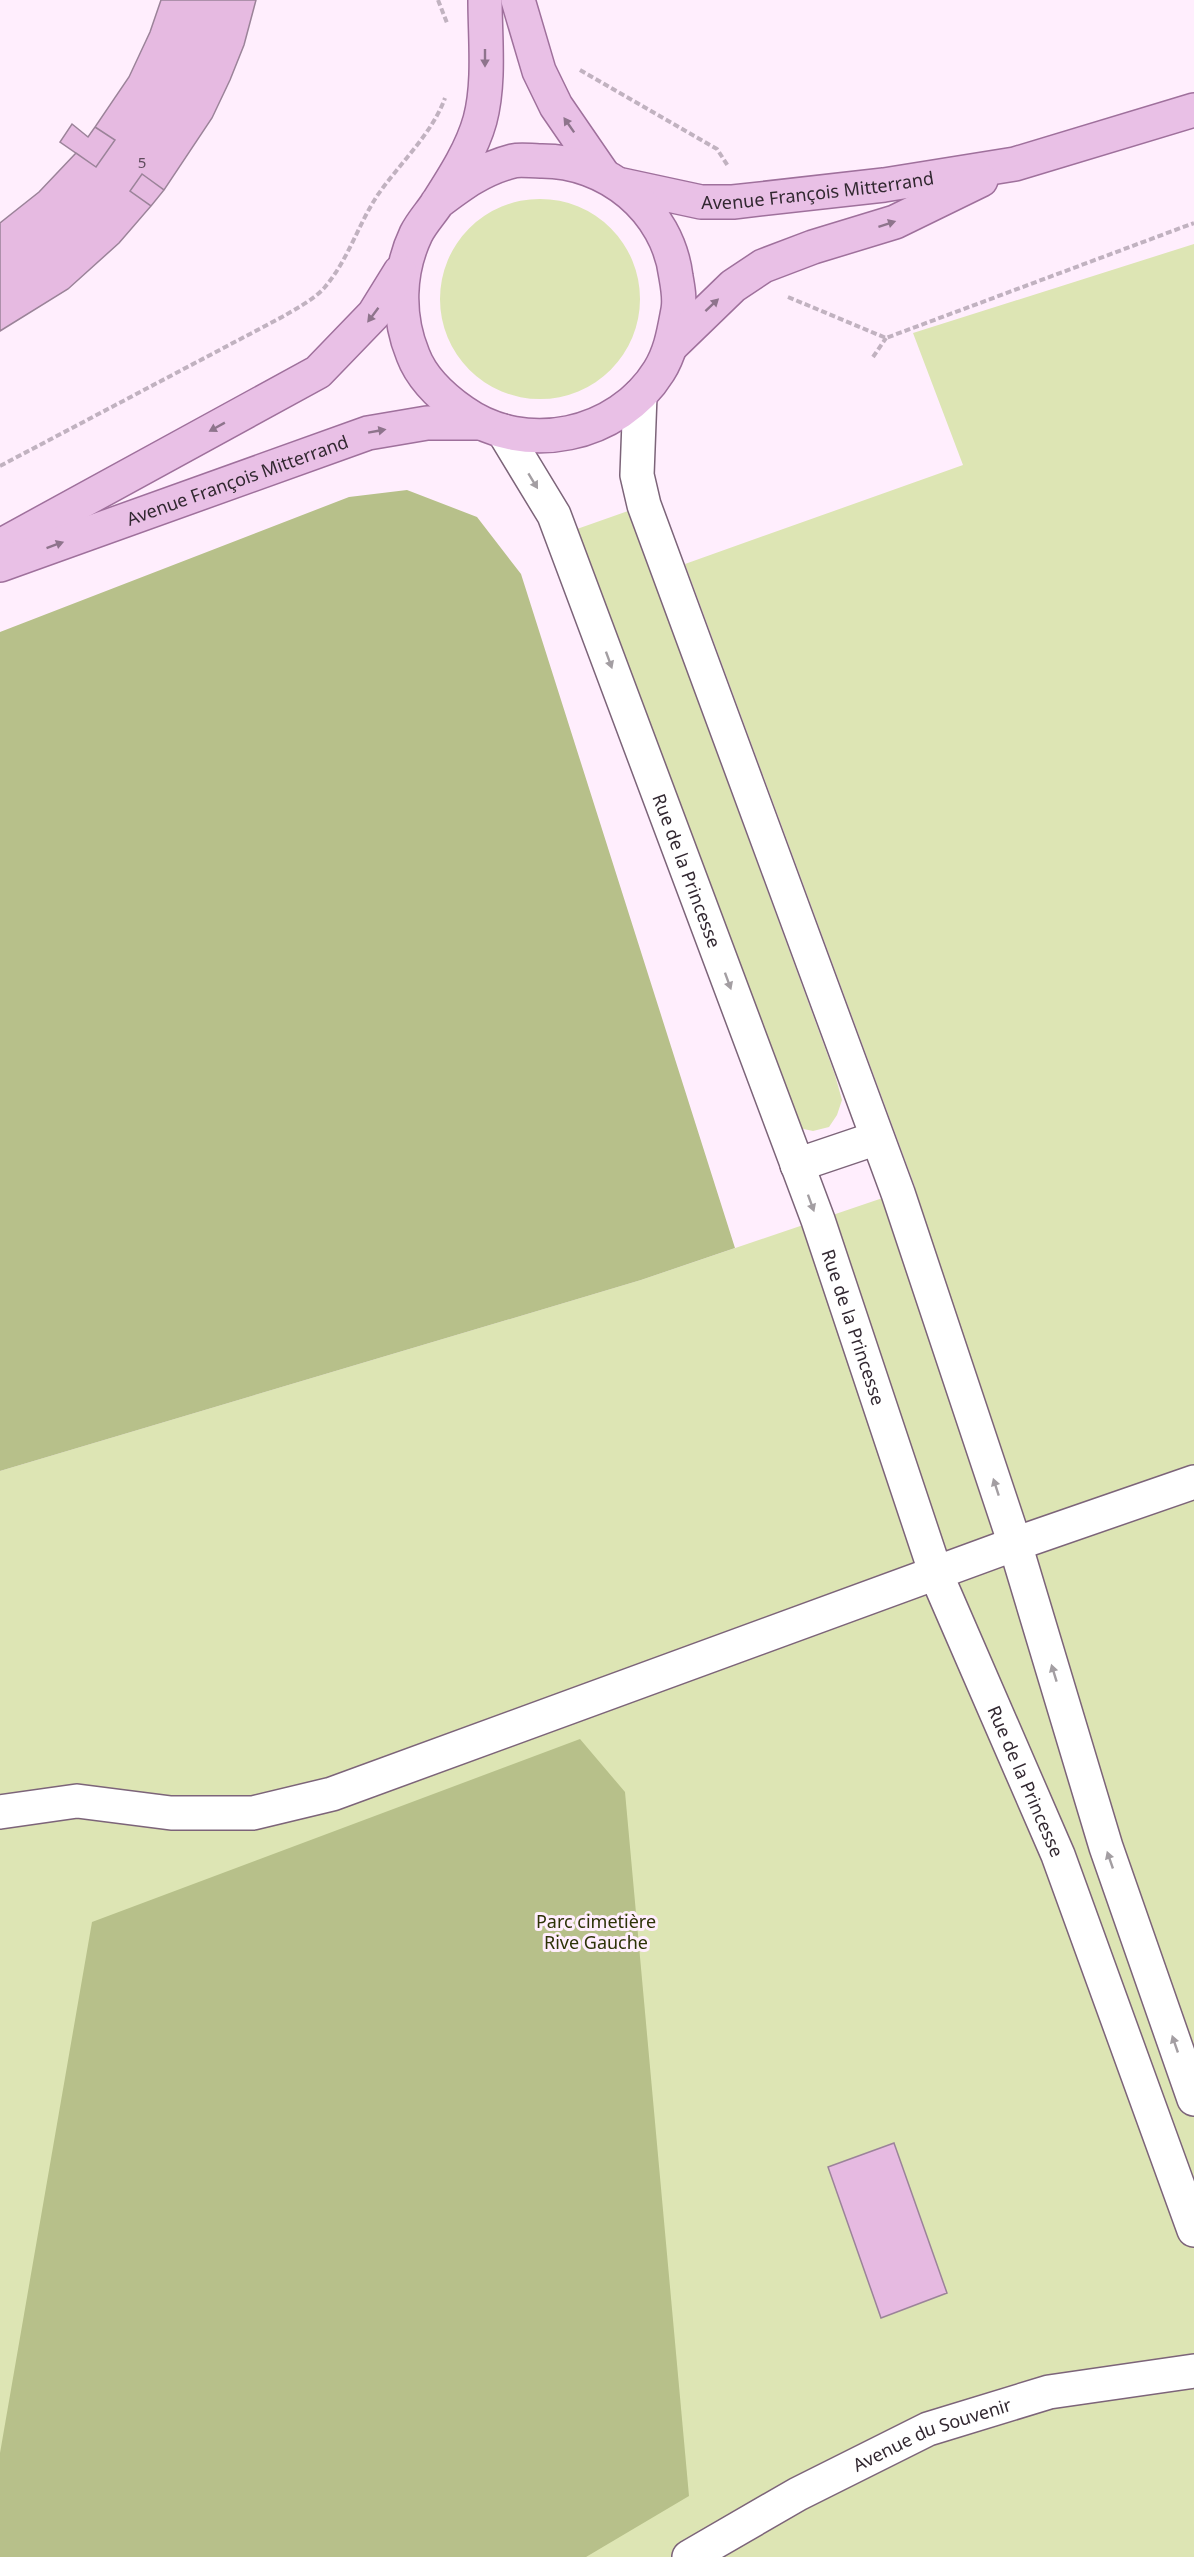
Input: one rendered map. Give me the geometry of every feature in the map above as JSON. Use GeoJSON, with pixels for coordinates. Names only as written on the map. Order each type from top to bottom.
{"type":"FeatureCollection","features":[{"type":"Feature","properties":{"kind":"main road"},"geometry":{"type":"LineString","coordinates":[[0,546],[318,372],[374,314],[404,265],[417,232],[470,149],[481,119],[485,91],[485,0]]}},
{"type":"Feature","properties":{"kind":"main road"},"geometry":{"type":"LineString","coordinates":[[518,0],[539,71],[556,106],[612,179],[654,217],[674,258],[680,302],[671,346]]}},
{"type":"Feature","properties":{"kind":"main road","name":"Avenue François Mitterrand"},"geometry":{"type":"LineString","coordinates":[[437,203],[473,176],[515,161],[559,160],[612,179],[701,202],[732,202],[884,185],[1015,164],[1194,110]]}},
{"type":"Feature","properties":{"kind":"main road","name":"Avenue François Mitterrand"},"geometry":{"type":"LineString","coordinates":[[0,565],[368,433],[427,423],[491,427],[521,436],[564,435],[605,421],[640,395],[658,372],[671,346],[733,286],[763,266],[813,247],[895,222],[1015,164]]}},
{"type":"Feature","properties":{"kind":"main road"},"geometry":{"type":"LineString","coordinates":[[404,265],[400,312],[413,357],[441,396],[491,427]]}},
{"type":"Feature","properties":{"kind":"lane"},"geometry":{"type":"LineString","coordinates":[[640,395],[637,475],[644,505],[877,1138],[1014,1544],[1106,1847],[1194,2099]]}},
{"type":"Feature","properties":{"kind":"lane","name":"Rue de la Princesse"},"geometry":{"type":"LineString","coordinates":[[491,427],[554,515],[797,1165],[936,1574],[1058,1855],[1194,2230]]}},
{"type":"Feature","properties":{"kind":"lane"},"geometry":{"type":"LineString","coordinates":[[797,1165],[877,1138]]}},
{"type":"Feature","properties":{"kind":"lane"},"geometry":{"type":"LineString","coordinates":[[0,1812],[77,1801],[171,1813],[253,1813],[332,1794],[1014,1544],[1194,1482]]}},
{"type":"Feature","properties":{"kind":"lane","name":"Avenue du Souvenir"},"geometry":{"type":"LineString","coordinates":[[689,2557],[798,2494],[927,2429],[1049,2392],[1194,2371]]}},
{"type":"Feature","properties":{"kind":"path"},"geometry":{"type":"LineString","coordinates":[[0,466],[284,316],[323,289],[342,263],[376,197],[429,126],[441,108],[447,92]]}},
{"type":"Feature","properties":{"kind":"path"},"geometry":{"type":"LineString","coordinates":[[873,357],[886,338]]}},
{"type":"Feature","properties":{"kind":"green space"},"geometry":{"type":"Polygon","coordinates":[[[530,199],[550,199],[578,206],[611,228],[633,261],[640,289],[640,309],[633,337],[611,370],[578,392],[550,399],[530,399],[502,392],[484,382],[463,363],[444,328],[440,309],[440,289],[447,261],[457,243],[476,222],[511,203],[530,199]]]}},
{"type":"Feature","properties":{"kind":"green space","name":"Parc cimetière Rive Gauche"},"geometry":{"type":"Polygon","coordinates":[[[1194,244],[1194,2557],[0,2557],[0,1471],[641,1280],[915,1187],[685,564],[963,465],[913,333],[1194,244]]]}},
{"type":"Feature","properties":{"kind":"green space"},"geometry":{"type":"Polygon","coordinates":[[[407,490],[477,517],[521,574],[735,1248],[641,1280],[0,1471],[0,632],[349,497],[407,490]]]}},
{"type":"Feature","properties":{"kind":"green space"},"geometry":{"type":"Polygon","coordinates":[[[628,511],[835,1075],[842,1100],[837,1115],[829,1127],[813,1131],[799,1128],[577,529],[628,511]]]}},
{"type":"Feature","properties":{"kind":"green space"},"geometry":{"type":"Polygon","coordinates":[[[580,1739],[625,1792],[689,2496],[586,2557],[0,2557],[0,2453],[92,1922],[580,1739]]]}},
{"type":"Feature","properties":{"kind":"building"},"geometry":{"type":"Polygon","coordinates":[[[161,0],[256,0],[244,45],[212,118],[164,190],[142,174],[130,191],[151,206],[119,243],[68,289],[0,331],[0,223],[39,192],[76,153],[96,167],[115,140],[95,127],[129,77],[150,32],[161,0]]]}},
{"type":"Feature","properties":{"kind":"building"},"geometry":{"type":"Polygon","coordinates":[[[72,124],[88,137],[95,127],[115,140],[96,167],[60,142],[72,124]]]}},
{"type":"Feature","properties":{"kind":"building"},"geometry":{"type":"Polygon","coordinates":[[[142,174],[164,190],[151,206],[130,191],[142,174]]]}},
{"type":"Feature","properties":{"kind":"building"},"geometry":{"type":"Polygon","coordinates":[[[894,2143],[947,2293],[881,2318],[828,2167],[894,2143]]]}}]}
